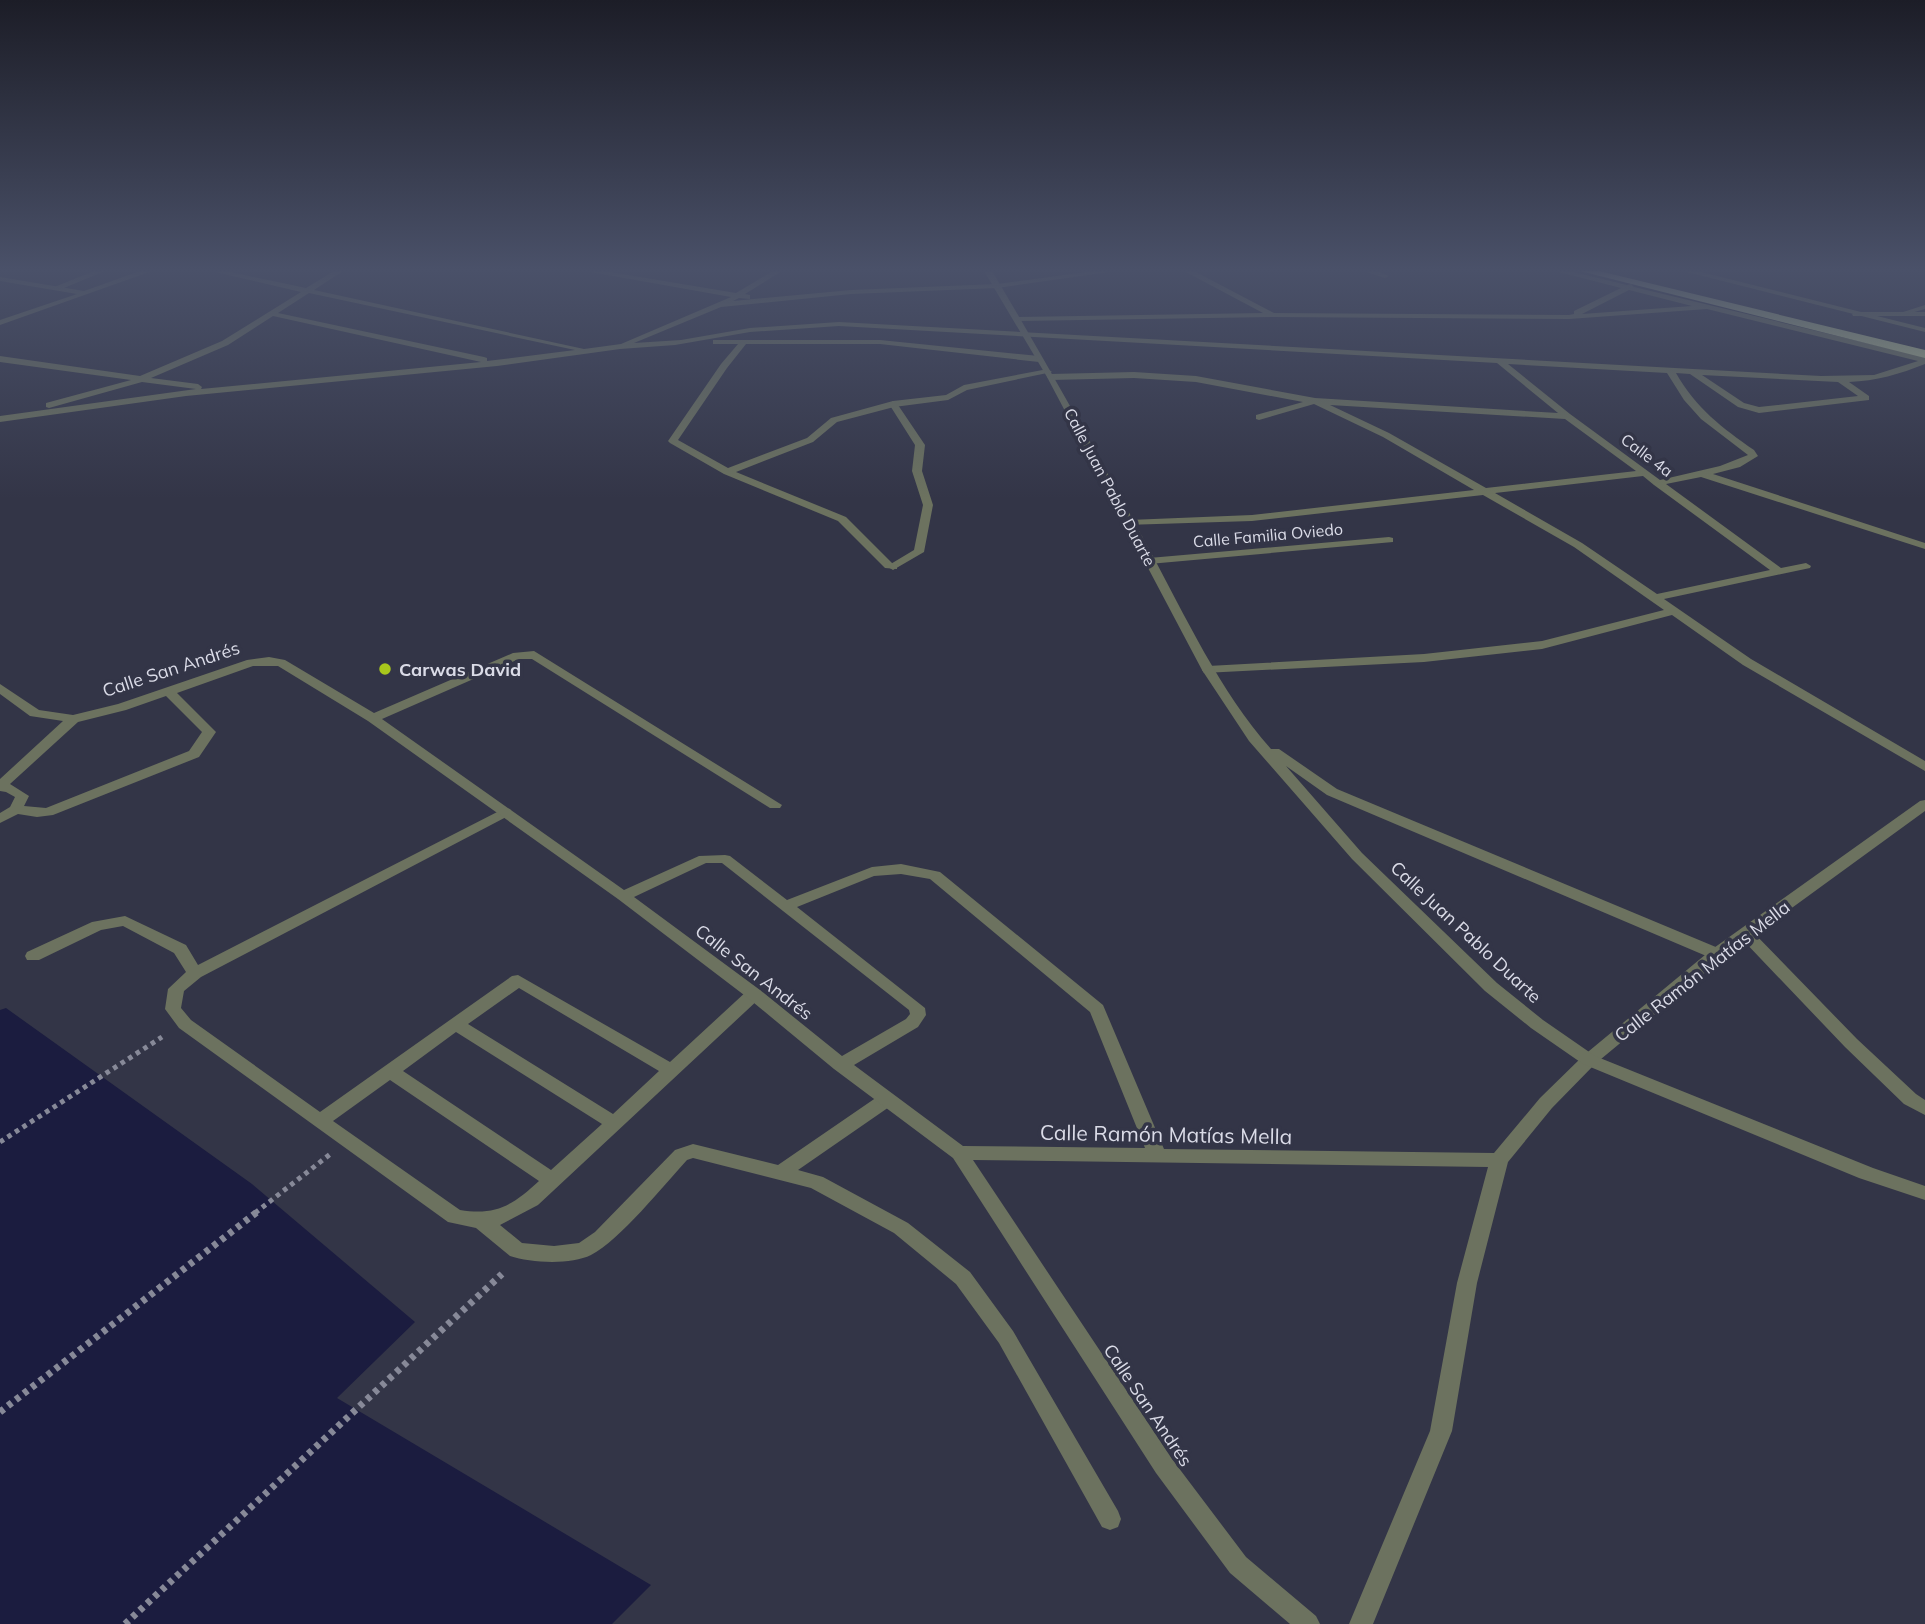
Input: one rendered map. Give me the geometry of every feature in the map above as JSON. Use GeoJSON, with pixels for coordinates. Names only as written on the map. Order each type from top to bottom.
{"type":"FeatureCollection","features":[{"type":"Feature","properties":{"kind":"highway"},"geometry":{"type":"LineString","coordinates":[[1894,347],[1925,354]]}},
{"type":"Feature","properties":{"kind":"street"},"geometry":{"type":"LineString","coordinates":[[0,419],[143,378],[218,347]]}},
{"type":"Feature","properties":{"kind":"street"},"geometry":{"type":"LineString","coordinates":[[423,347],[497,363]]}},
{"type":"Feature","properties":{"kind":"street"},"geometry":{"type":"LineString","coordinates":[[565,347],[588,352]]}},
{"type":"Feature","properties":{"kind":"street"},"geometry":{"type":"LineString","coordinates":[[0,419],[216,391],[497,363],[620,347]]}},
{"type":"Feature","properties":{"kind":"street"},"geometry":{"type":"LineString","coordinates":[[740,347],[673,439],[709,464],[842,519],[862,541],[893,567],[901,565],[919,552],[928,505],[917,471],[919,444],[893,404]]}},
{"type":"Feature","properties":{"kind":"street"},"geometry":{"type":"LineString","coordinates":[[925,347],[1039,359]]}},
{"type":"Feature","properties":{"kind":"street","name":"Calle Juan Pablo Duarte"},"geometry":{"type":"LineString","coordinates":[[1033,347],[1208,670],[1254,738],[1357,856],[1491,988],[1536,1024],[1589,1060],[1866,1173],[1925,1193]]}},
{"type":"Feature","properties":{"kind":"street"},"geometry":{"type":"LineString","coordinates":[[1239,347],[1841,380],[1883,377],[1925,360]]}},
{"type":"Feature","properties":{"kind":"street"},"geometry":{"type":"LineString","coordinates":[[1870,347],[1925,360]]}},
{"type":"Feature","properties":{"kind":"street"},"geometry":{"type":"LineString","coordinates":[[0,359],[143,378],[216,391]]}},
{"type":"Feature","properties":{"kind":"street","name":"Calle 4a"},"geometry":{"type":"LineString","coordinates":[[1498,360],[1567,416],[1780,572]]}},
{"type":"Feature","properties":{"kind":"street"},"geometry":{"type":"LineString","coordinates":[[1658,483],[1736,465],[1751,460],[1753,456],[1694,409],[1670,370]]}},
{"type":"Feature","properties":{"kind":"street"},"geometry":{"type":"LineString","coordinates":[[1691,372],[1741,405],[1759,410],[1866,398],[1841,380]]}},
{"type":"Feature","properties":{"kind":"street"},"geometry":{"type":"LineString","coordinates":[[727,472],[810,440],[834,420],[893,404],[948,397],[964,388],[1050,375],[1133,374],[1196,379],[1315,401],[1567,416]]}},
{"type":"Feature","properties":{"kind":"street"},"geometry":{"type":"LineString","coordinates":[[1259,417],[1315,401],[1386,435],[1578,545],[1747,662],[1925,768]]}},
{"type":"Feature","properties":{"kind":"street"},"geometry":{"type":"LineString","coordinates":[[1129,523],[1252,518],[1644,472]]}},
{"type":"Feature","properties":{"kind":"street"},"geometry":{"type":"LineString","coordinates":[[1700,473],[1925,546]]}},
{"type":"Feature","properties":{"kind":"street","name":"Calle Familia Oviedo"},"geometry":{"type":"LineString","coordinates":[[1149,561],[1389,540]]}},
{"type":"Feature","properties":{"kind":"street"},"geometry":{"type":"LineString","coordinates":[[1655,598],[1806,566]]}},
{"type":"Feature","properties":{"kind":"street"},"geometry":{"type":"LineString","coordinates":[[1208,670],[1424,658],[1542,645],[1674,611]]}},
{"type":"Feature","properties":{"kind":"street"},"geometry":{"type":"LineString","coordinates":[[373,718],[517,656],[534,655],[775,805]]}},
{"type":"Feature","properties":{"kind":"street","name":"Calle San Andrés"},"geometry":{"type":"LineString","coordinates":[[0,688],[35,713],[73,719],[251,663],[281,663],[373,718],[505,812],[754,994],[840,1065],[959,1153],[1164,1466],[1238,1565],[1308,1624]]}},
{"type":"Feature","properties":{"kind":"street"},"geometry":{"type":"LineString","coordinates":[[16,809],[37,813],[48,811],[194,754],[209,732],[168,691]]}},
{"type":"Feature","properties":{"kind":"street"},"geometry":{"type":"LineString","coordinates":[[0,787],[73,719]]}},
{"type":"Feature","properties":{"kind":"street","name":"Calle Juan Pablo Duarte"},"geometry":{"type":"LineString","coordinates":[[1254,738],[1332,792],[1717,954]]}},
{"type":"Feature","properties":{"kind":"street"},"geometry":{"type":"LineString","coordinates":[[0,787],[10,788],[22,796],[16,809],[0,819]]}},
{"type":"Feature","properties":{"kind":"street","name":"Calle Ramón Matías Mella"},"geometry":{"type":"LineString","coordinates":[[1361,1624],[1441,1431],[1467,1283],[1499,1160],[1546,1103],[1589,1060],[1717,954],[1925,804]]}},
{"type":"Feature","properties":{"kind":"street"},"geometry":{"type":"LineString","coordinates":[[505,812],[195,973],[176,989],[173,1009],[185,1024],[455,1217],[483,1222],[504,1217],[531,1199],[754,994]]}},
{"type":"Feature","properties":{"kind":"street"},"geometry":{"type":"LineString","coordinates":[[622,896],[704,859],[725,859],[917,1008],[918,1015],[912,1023],[840,1065]]}},
{"type":"Feature","properties":{"kind":"street"},"geometry":{"type":"LineString","coordinates":[[785,905],[872,872],[901,869],[934,875],[1097,1009],[1158,1157]]}},
{"type":"Feature","properties":{"kind":"street"},"geometry":{"type":"LineString","coordinates":[[33,956],[97,926],[125,921],[180,949],[195,973]]}},
{"type":"Feature","properties":{"kind":"street"},"geometry":{"type":"LineString","coordinates":[[1746,934],[1851,1044],[1910,1100],[1925,1108]]}},
{"type":"Feature","properties":{"kind":"street"},"geometry":{"type":"LineString","coordinates":[[320,1121],[519,980],[672,1071]]}},
{"type":"Feature","properties":{"kind":"street"},"geometry":{"type":"LineString","coordinates":[[456,1024],[614,1123]]}},
{"type":"Feature","properties":{"kind":"street"},"geometry":{"type":"LineString","coordinates":[[390,1071],[552,1180]]}},
{"type":"Feature","properties":{"kind":"street"},"geometry":{"type":"LineString","coordinates":[[782,1172],[886,1100]]}},
{"type":"Feature","properties":{"kind":"street"},"geometry":{"type":"LineString","coordinates":[[483,1222],[517,1250],[554,1254],[583,1250],[602,1238],[681,1155],[693,1151],[816,1182],[901,1228],[963,1278],[1006,1337],[1110,1519]]}},
{"type":"Feature","properties":{"kind":"street","name":"Calle Ramón Matías Mella"},"geometry":{"type":"LineString","coordinates":[[959,1153],[1499,1160]]}},
{"type":"Feature","properties":{"kind":"path"},"geometry":{"type":"LineString","coordinates":[[0,1142],[162,1037]]}},
{"type":"Feature","properties":{"kind":"path"},"geometry":{"type":"LineString","coordinates":[[0,1412],[335,1150]]}},
{"type":"Feature","properties":{"kind":"path"},"geometry":{"type":"LineString","coordinates":[[125,1624],[502,1275]]}},
{"type":"Feature","properties":{"kind":"shaded area"},"geometry":{"type":"Polygon","coordinates":[[[6,1008],[252,1184],[415,1322],[337,1398],[651,1585],[612,1624],[0,1624],[0,1010],[6,1008]]]}},
{"type":"Feature","properties":{"kind":"place","name":"Carwas David"},"geometry":{"type":"Point","coordinates":[385,669]}}]}
